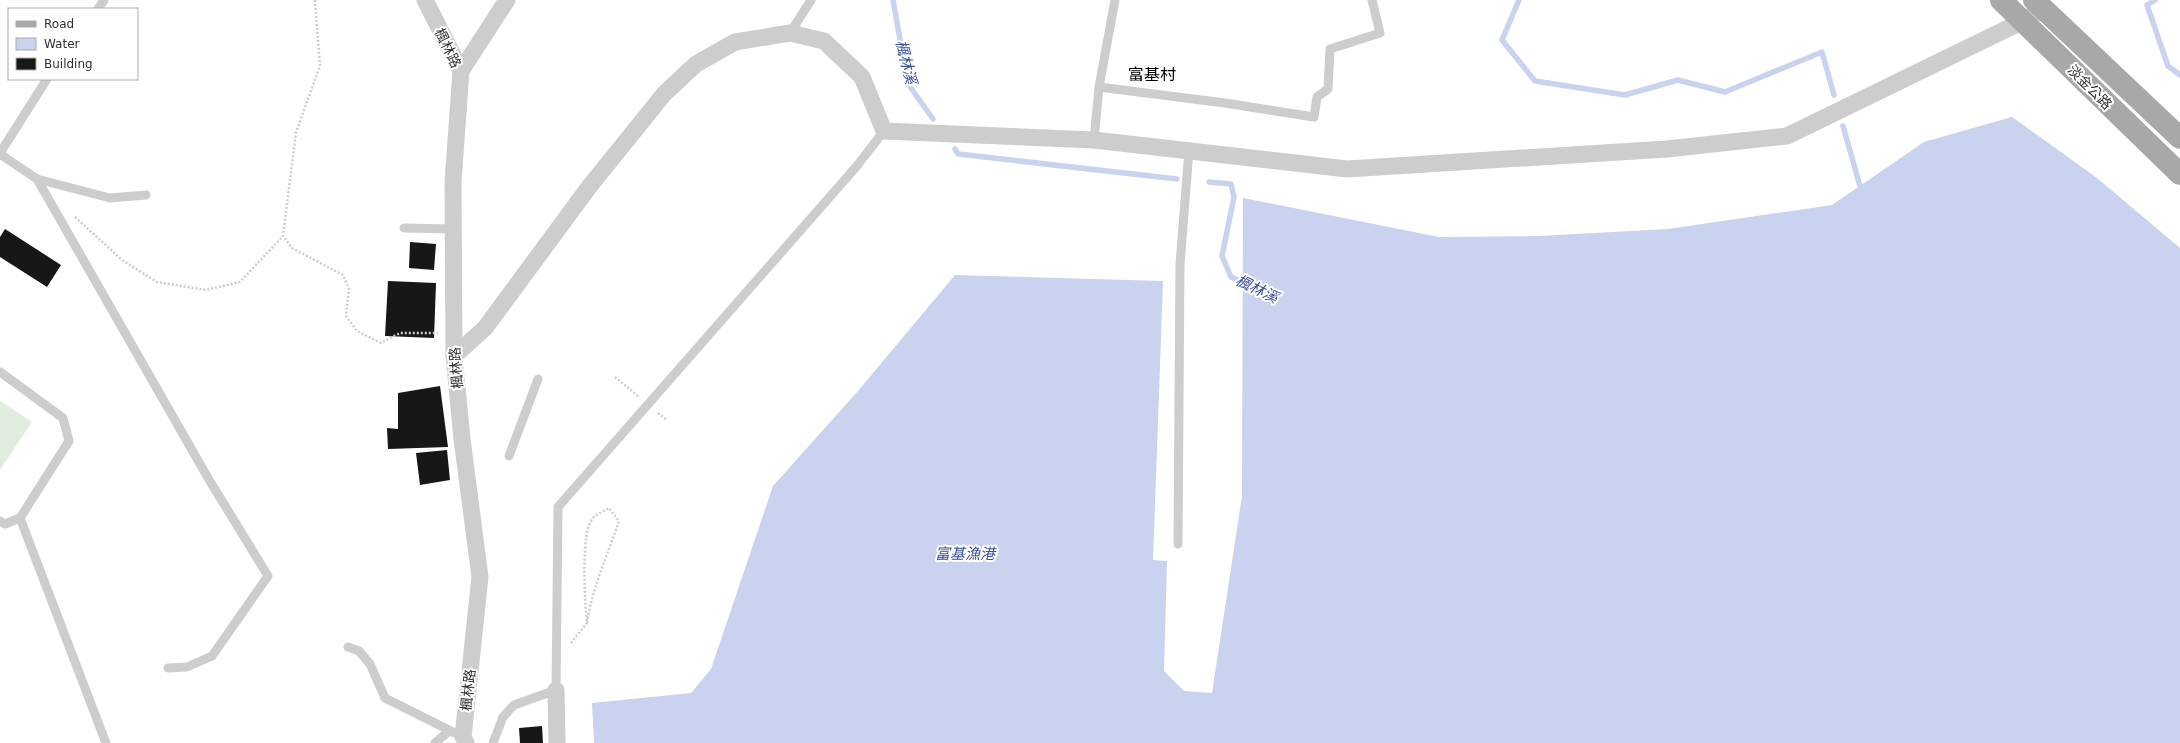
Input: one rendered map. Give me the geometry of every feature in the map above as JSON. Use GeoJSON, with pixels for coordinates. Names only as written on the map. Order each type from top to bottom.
{"type":"FeatureCollection","features":[{"type":"Feature","properties":{"kind":"main road","name":"淡金公路"},"geometry":{"type":"LineString","coordinates":[[2001,0],[2180,174]]}},
{"type":"Feature","properties":{"kind":"main road","name":"淡金公路"},"geometry":{"type":"LineString","coordinates":[[2039,4],[2180,138]]}},
{"type":"Feature","properties":{"kind":"street","name":"楓林路"},"geometry":{"type":"LineString","coordinates":[[425,0],[461,71],[453,182],[454,356],[462,439],[480,577],[459,737]]}},
{"type":"Feature","properties":{"kind":"street"},"geometry":{"type":"LineString","coordinates":[[461,71],[507,0]]}},
{"type":"Feature","properties":{"kind":"street"},"geometry":{"type":"LineString","coordinates":[[454,356],[485,328],[589,187],[664,94],[696,64],[735,42],[790,33],[824,41],[862,77],[884,130],[1094,140],[1347,169],[1667,149],[1786,136],[2023,21],[2039,4]]}},
{"type":"Feature","properties":{"kind":"street"},"geometry":{"type":"LineString","coordinates":[[556,690],[557,743]]}},
{"type":"Feature","properties":{"kind":"lane"},"geometry":{"type":"LineString","coordinates":[[790,33],[811,0]]}},
{"type":"Feature","properties":{"kind":"lane"},"geometry":{"type":"LineString","coordinates":[[1094,140],[1099,87],[1115,0]]}},
{"type":"Feature","properties":{"kind":"lane"},"geometry":{"type":"LineString","coordinates":[[1099,87],[1225,103],[1314,117],[1317,97],[1328,89],[1330,49],[1380,34],[1372,0]]}},
{"type":"Feature","properties":{"kind":"lane"},"geometry":{"type":"LineString","coordinates":[[46,80],[0,153],[37,179],[110,198],[146,195]]}},
{"type":"Feature","properties":{"kind":"lane"},"geometry":{"type":"LineString","coordinates":[[493,743],[503,717],[514,706],[556,690],[558,507],[856,167],[884,130]]}},
{"type":"Feature","properties":{"kind":"lane"},"geometry":{"type":"LineString","coordinates":[[1178,544],[1180,264],[1189,150]]}},
{"type":"Feature","properties":{"kind":"lane"},"geometry":{"type":"LineString","coordinates":[[37,179],[60,216],[208,478],[268,576],[212,656],[187,667],[168,668]]}},
{"type":"Feature","properties":{"kind":"lane"},"geometry":{"type":"LineString","coordinates":[[404,228],[454,229]]}},
{"type":"Feature","properties":{"kind":"lane"},"geometry":{"type":"LineString","coordinates":[[0,372],[63,418],[69,441],[20,518],[5,524],[0,521]]}},
{"type":"Feature","properties":{"kind":"lane"},"geometry":{"type":"LineString","coordinates":[[509,456],[538,379]]}},
{"type":"Feature","properties":{"kind":"lane"},"geometry":{"type":"LineString","coordinates":[[20,518],[106,743]]}},
{"type":"Feature","properties":{"kind":"lane"},"geometry":{"type":"LineString","coordinates":[[348,648],[359,652],[370,664],[385,698],[459,737]]}},
{"type":"Feature","properties":{"kind":"lane"},"geometry":{"type":"LineString","coordinates":[[435,743],[459,737]]}},
{"type":"Feature","properties":{"kind":"path"},"geometry":{"type":"LineString","coordinates":[[60,216],[75,216],[122,260],[157,282],[206,290],[240,282],[283,236],[296,132],[320,66],[315,0]]}},
{"type":"Feature","properties":{"kind":"path"},"geometry":{"type":"LineString","coordinates":[[283,236],[292,248],[343,275],[349,289],[346,316],[357,331],[381,343],[400,333],[454,332]]}},
{"type":"Feature","properties":{"kind":"path"},"geometry":{"type":"LineString","coordinates":[[556,660],[587,623],[591,598],[597,587],[619,521],[609,508],[592,519],[587,534],[583,586],[587,623]]}},
{"type":"Feature","properties":{"kind":"green space"},"geometry":{"type":"Polygon","coordinates":[[[0,401],[32,422],[0,470],[0,401]]]}},
{"type":"Feature","properties":{"kind":"water","name":"富基漁港"},"geometry":{"type":"Polygon","coordinates":[[[2012,117],[2097,178],[2180,248],[2180,743],[594,743],[592,703],[691,693],[711,669],[773,486],[858,391],[955,275],[1163,281],[1153,560],[1167,561],[1164,671],[1184,691],[1212,693],[1242,496],[1243,198],[1439,237],[1539,236],[1668,229],[1832,205],[1924,142],[2012,117]]]}},
{"type":"Feature","properties":{"kind":"building"},"geometry":{"type":"Polygon","coordinates":[[[5,229],[61,265],[47,287],[0,257],[0,237],[5,229]]]}},
{"type":"Feature","properties":{"kind":"building"},"geometry":{"type":"Polygon","coordinates":[[[410,242],[436,244],[434,270],[409,268],[410,242]]]}},
{"type":"Feature","properties":{"kind":"building"},"geometry":{"type":"Polygon","coordinates":[[[388,281],[436,283],[434,338],[385,336],[388,281]]]}},
{"type":"Feature","properties":{"kind":"building"},"geometry":{"type":"Polygon","coordinates":[[[440,386],[448,447],[388,449],[387,428],[398,429],[398,393],[440,386]]]}},
{"type":"Feature","properties":{"kind":"building"},"geometry":{"type":"Polygon","coordinates":[[[447,450],[450,480],[420,485],[416,453],[447,450]]]}},
{"type":"Feature","properties":{"kind":"building"},"geometry":{"type":"Polygon","coordinates":[[[542,726],[543,743],[520,743],[519,728],[542,726]]]}},
{"type":"Feature","properties":{"kind":"waterway","name":"楓林溪"},"geometry":{"type":"LineString","coordinates":[[893,0],[908,84],[933,119]]}},
{"type":"Feature","properties":{"kind":"waterway"},"geometry":{"type":"LineString","coordinates":[[1519,0],[1502,40],[1535,81],[1625,95],[1678,80],[1725,92],[1822,52],[1834,95]]}},
{"type":"Feature","properties":{"kind":"waterway"},"geometry":{"type":"LineString","coordinates":[[2155,0],[2147,5],[2168,66],[2180,75]]}},
{"type":"Feature","properties":{"kind":"waterway"},"geometry":{"type":"LineString","coordinates":[[1843,126],[1860,186]]}},
{"type":"Feature","properties":{"kind":"waterway","name":"楓林溪"},"geometry":{"type":"LineString","coordinates":[[955,149],[958,154],[1177,179]]}},
{"type":"Feature","properties":{"kind":"waterway","name":"楓林溪"},"geometry":{"type":"LineString","coordinates":[[1209,182],[1231,184],[1234,197],[1222,256],[1231,277],[1248,285]]}},
{"type":"Feature","properties":{"kind":"district","name":"富基村"},"geometry":{"type":"Point","coordinates":[1152,74]}}]}
